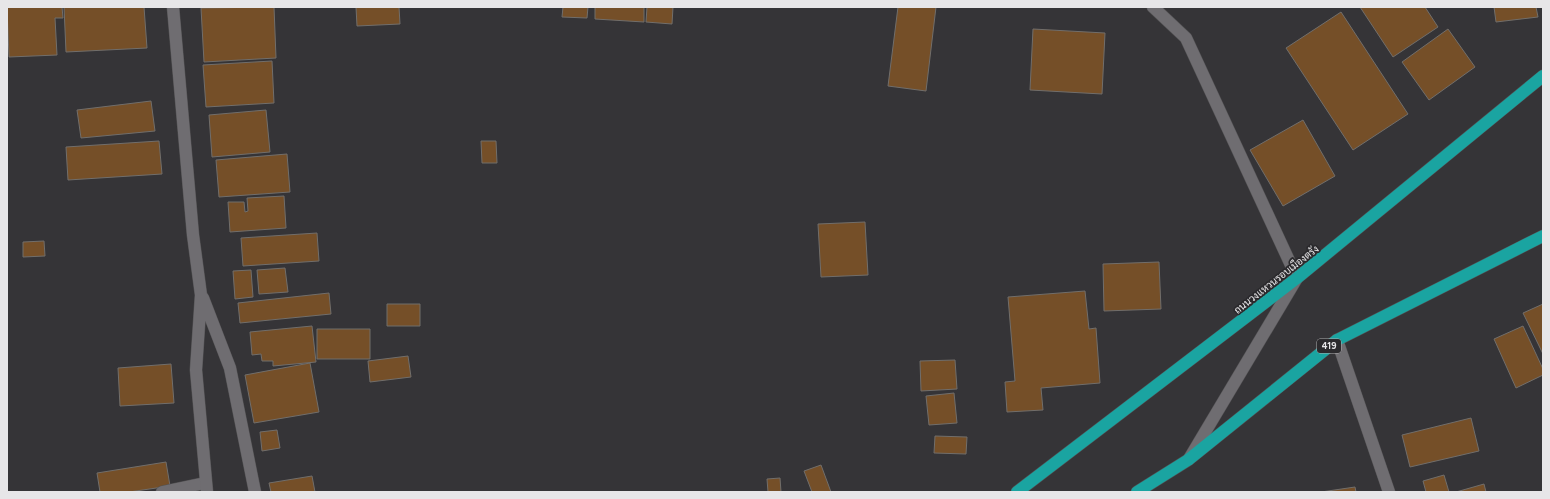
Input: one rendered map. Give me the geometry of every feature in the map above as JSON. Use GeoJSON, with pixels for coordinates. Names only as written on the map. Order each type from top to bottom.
{"type":"FeatureCollection","features":[{"type":"Feature","properties":{"kind":"highway","name":"ถนนวงแหวนรอบเมืองตรัง"},"geometry":{"type":"LineString","coordinates":[[1017,492],[1297,278],[1543,76]]}},
{"type":"Feature","properties":{"kind":"highway","name":"419"},"geometry":{"type":"LineString","coordinates":[[1137,492],[1188,460],[1337,340],[1543,236]]}},
{"type":"Feature","properties":{"kind":"street"},"geometry":{"type":"LineString","coordinates":[[162,492],[206,488],[196,370],[201,295],[193,235],[173,7]]}},
{"type":"Feature","properties":{"kind":"street"},"geometry":{"type":"LineString","coordinates":[[1152,7],[1186,38],[1297,278],[1188,460]]}},
{"type":"Feature","properties":{"kind":"street"},"geometry":{"type":"LineString","coordinates":[[201,295],[230,368],[254,492]]}},
{"type":"Feature","properties":{"kind":"street"},"geometry":{"type":"LineString","coordinates":[[1337,340],[1389,492]]}},
{"type":"Feature","properties":{"kind":"building"},"geometry":{"type":"Polygon","coordinates":[[[7,7],[62,7],[63,18],[55,18],[57,55],[9,57],[7,7]]]}},
{"type":"Feature","properties":{"kind":"building"},"geometry":{"type":"Polygon","coordinates":[[[64,7],[144,7],[147,48],[66,52],[64,7]]]}},
{"type":"Feature","properties":{"kind":"building"},"geometry":{"type":"Polygon","coordinates":[[[274,7],[276,58],[204,62],[201,8],[274,7]]]}},
{"type":"Feature","properties":{"kind":"building"},"geometry":{"type":"Polygon","coordinates":[[[356,7],[399,7],[400,24],[357,26],[356,7]]]}},
{"type":"Feature","properties":{"kind":"building"},"geometry":{"type":"Polygon","coordinates":[[[563,7],[588,7],[587,18],[562,17],[563,7]]]}},
{"type":"Feature","properties":{"kind":"building"},"geometry":{"type":"Polygon","coordinates":[[[595,7],[644,7],[644,22],[595,19],[595,7]]]}},
{"type":"Feature","properties":{"kind":"building"},"geometry":{"type":"Polygon","coordinates":[[[647,7],[673,7],[672,24],[646,22],[647,7]]]}},
{"type":"Feature","properties":{"kind":"building"},"geometry":{"type":"Polygon","coordinates":[[[898,7],[936,7],[926,91],[888,86],[898,7]]]}},
{"type":"Feature","properties":{"kind":"building"},"geometry":{"type":"Polygon","coordinates":[[[1360,7],[1425,7],[1438,27],[1393,57],[1360,7]]]}},
{"type":"Feature","properties":{"kind":"building"},"geometry":{"type":"Polygon","coordinates":[[[1494,7],[1536,7],[1538,17],[1496,22],[1494,7]]]}},
{"type":"Feature","properties":{"kind":"building"},"geometry":{"type":"Polygon","coordinates":[[[1341,12],[1408,114],[1353,150],[1286,48],[1341,12]]]}},
{"type":"Feature","properties":{"kind":"building"},"geometry":{"type":"Polygon","coordinates":[[[1033,29],[1105,33],[1102,94],[1030,90],[1033,29]]]}},
{"type":"Feature","properties":{"kind":"building"},"geometry":{"type":"Polygon","coordinates":[[[1448,29],[1475,67],[1429,100],[1402,62],[1448,29]]]}},
{"type":"Feature","properties":{"kind":"building"},"geometry":{"type":"Polygon","coordinates":[[[272,61],[274,103],[206,107],[203,65],[272,61]]]}},
{"type":"Feature","properties":{"kind":"building"},"geometry":{"type":"Polygon","coordinates":[[[151,101],[155,131],[81,138],[77,110],[151,101]]]}},
{"type":"Feature","properties":{"kind":"building"},"geometry":{"type":"Polygon","coordinates":[[[266,110],[270,152],[212,157],[209,115],[266,110]]]}},
{"type":"Feature","properties":{"kind":"building"},"geometry":{"type":"Polygon","coordinates":[[[1303,120],[1335,176],[1283,206],[1250,150],[1303,120]]]}},
{"type":"Feature","properties":{"kind":"building"},"geometry":{"type":"Polygon","coordinates":[[[159,141],[162,174],[68,180],[66,147],[159,141]]]}},
{"type":"Feature","properties":{"kind":"building"},"geometry":{"type":"Polygon","coordinates":[[[481,141],[496,141],[497,163],[482,163],[481,141]]]}},
{"type":"Feature","properties":{"kind":"building"},"geometry":{"type":"Polygon","coordinates":[[[287,154],[290,192],[219,197],[216,160],[287,154]]]}},
{"type":"Feature","properties":{"kind":"building"},"geometry":{"type":"Polygon","coordinates":[[[284,196],[286,228],[230,232],[228,202],[244,202],[245,212],[248,211],[247,198],[284,196]]]}},
{"type":"Feature","properties":{"kind":"building"},"geometry":{"type":"Polygon","coordinates":[[[865,222],[868,275],[821,277],[818,224],[865,222]]]}},
{"type":"Feature","properties":{"kind":"building"},"geometry":{"type":"Polygon","coordinates":[[[317,233],[319,261],[243,266],[241,238],[317,233]]]}},
{"type":"Feature","properties":{"kind":"building"},"geometry":{"type":"Polygon","coordinates":[[[44,241],[45,256],[23,257],[23,242],[44,241]]]}},
{"type":"Feature","properties":{"kind":"building"},"geometry":{"type":"Polygon","coordinates":[[[1159,262],[1161,309],[1104,311],[1103,264],[1159,262]]]}},
{"type":"Feature","properties":{"kind":"building"},"geometry":{"type":"Polygon","coordinates":[[[285,268],[288,292],[259,294],[257,270],[285,268]]]}},
{"type":"Feature","properties":{"kind":"building"},"geometry":{"type":"Polygon","coordinates":[[[251,270],[253,297],[235,299],[233,271],[251,270]]]}},
{"type":"Feature","properties":{"kind":"building"},"geometry":{"type":"Polygon","coordinates":[[[1085,291],[1089,329],[1096,328],[1100,383],[1041,388],[1043,410],[1007,412],[1005,382],[1015,381],[1008,297],[1085,291]]]}},
{"type":"Feature","properties":{"kind":"building"},"geometry":{"type":"Polygon","coordinates":[[[329,293],[331,314],[240,323],[238,303],[329,293]]]}},
{"type":"Feature","properties":{"kind":"building"},"geometry":{"type":"Polygon","coordinates":[[[387,304],[420,304],[420,326],[387,326],[387,304]]]}},
{"type":"Feature","properties":{"kind":"building"},"geometry":{"type":"Polygon","coordinates":[[[1543,304],[1543,354],[1523,313],[1543,304]]]}},
{"type":"Feature","properties":{"kind":"building"},"geometry":{"type":"Polygon","coordinates":[[[312,326],[316,362],[273,366],[273,361],[262,361],[261,354],[252,355],[250,332],[312,326]]]}},
{"type":"Feature","properties":{"kind":"building"},"geometry":{"type":"Polygon","coordinates":[[[1523,326],[1543,369],[1543,375],[1516,388],[1494,339],[1523,326]]]}},
{"type":"Feature","properties":{"kind":"building"},"geometry":{"type":"Polygon","coordinates":[[[317,329],[370,329],[370,359],[317,359],[317,329]]]}},
{"type":"Feature","properties":{"kind":"building"},"geometry":{"type":"Polygon","coordinates":[[[408,356],[411,377],[370,382],[368,361],[408,356]]]}},
{"type":"Feature","properties":{"kind":"building"},"geometry":{"type":"Polygon","coordinates":[[[955,360],[957,389],[921,391],[920,361],[955,360]]]}},
{"type":"Feature","properties":{"kind":"building"},"geometry":{"type":"Polygon","coordinates":[[[310,363],[319,412],[254,423],[245,375],[310,363]]]}},
{"type":"Feature","properties":{"kind":"building"},"geometry":{"type":"Polygon","coordinates":[[[171,364],[174,403],[120,406],[118,368],[171,364]]]}},
{"type":"Feature","properties":{"kind":"building"},"geometry":{"type":"Polygon","coordinates":[[[954,393],[957,423],[929,425],[926,396],[954,393]]]}},
{"type":"Feature","properties":{"kind":"building"},"geometry":{"type":"Polygon","coordinates":[[[1471,418],[1479,451],[1410,467],[1402,435],[1471,418]]]}},
{"type":"Feature","properties":{"kind":"building"},"geometry":{"type":"Polygon","coordinates":[[[277,430],[280,448],[262,451],[260,432],[277,430]]]}},
{"type":"Feature","properties":{"kind":"building"},"geometry":{"type":"Polygon","coordinates":[[[935,436],[967,437],[966,454],[934,453],[935,436]]]}},
{"type":"Feature","properties":{"kind":"building"},"geometry":{"type":"Polygon","coordinates":[[[166,462],[170,486],[129,492],[100,492],[97,473],[166,462]]]}},
{"type":"Feature","properties":{"kind":"building"},"geometry":{"type":"Polygon","coordinates":[[[821,465],[831,492],[812,492],[804,471],[821,465]]]}},
{"type":"Feature","properties":{"kind":"building"},"geometry":{"type":"Polygon","coordinates":[[[1444,475],[1449,492],[1426,492],[1423,481],[1444,475]]]}},
{"type":"Feature","properties":{"kind":"building"},"geometry":{"type":"Polygon","coordinates":[[[312,476],[315,492],[271,492],[269,483],[312,476]]]}},
{"type":"Feature","properties":{"kind":"building"},"geometry":{"type":"Polygon","coordinates":[[[780,478],[781,492],[768,492],[767,479],[780,478]]]}},
{"type":"Feature","properties":{"kind":"building"},"geometry":{"type":"Polygon","coordinates":[[[1484,484],[1486,492],[1456,492],[1484,484]]]}},
{"type":"Feature","properties":{"kind":"building"},"geometry":{"type":"Polygon","coordinates":[[[1355,487],[1356,492],[1321,492],[1355,487]]]}}]}
